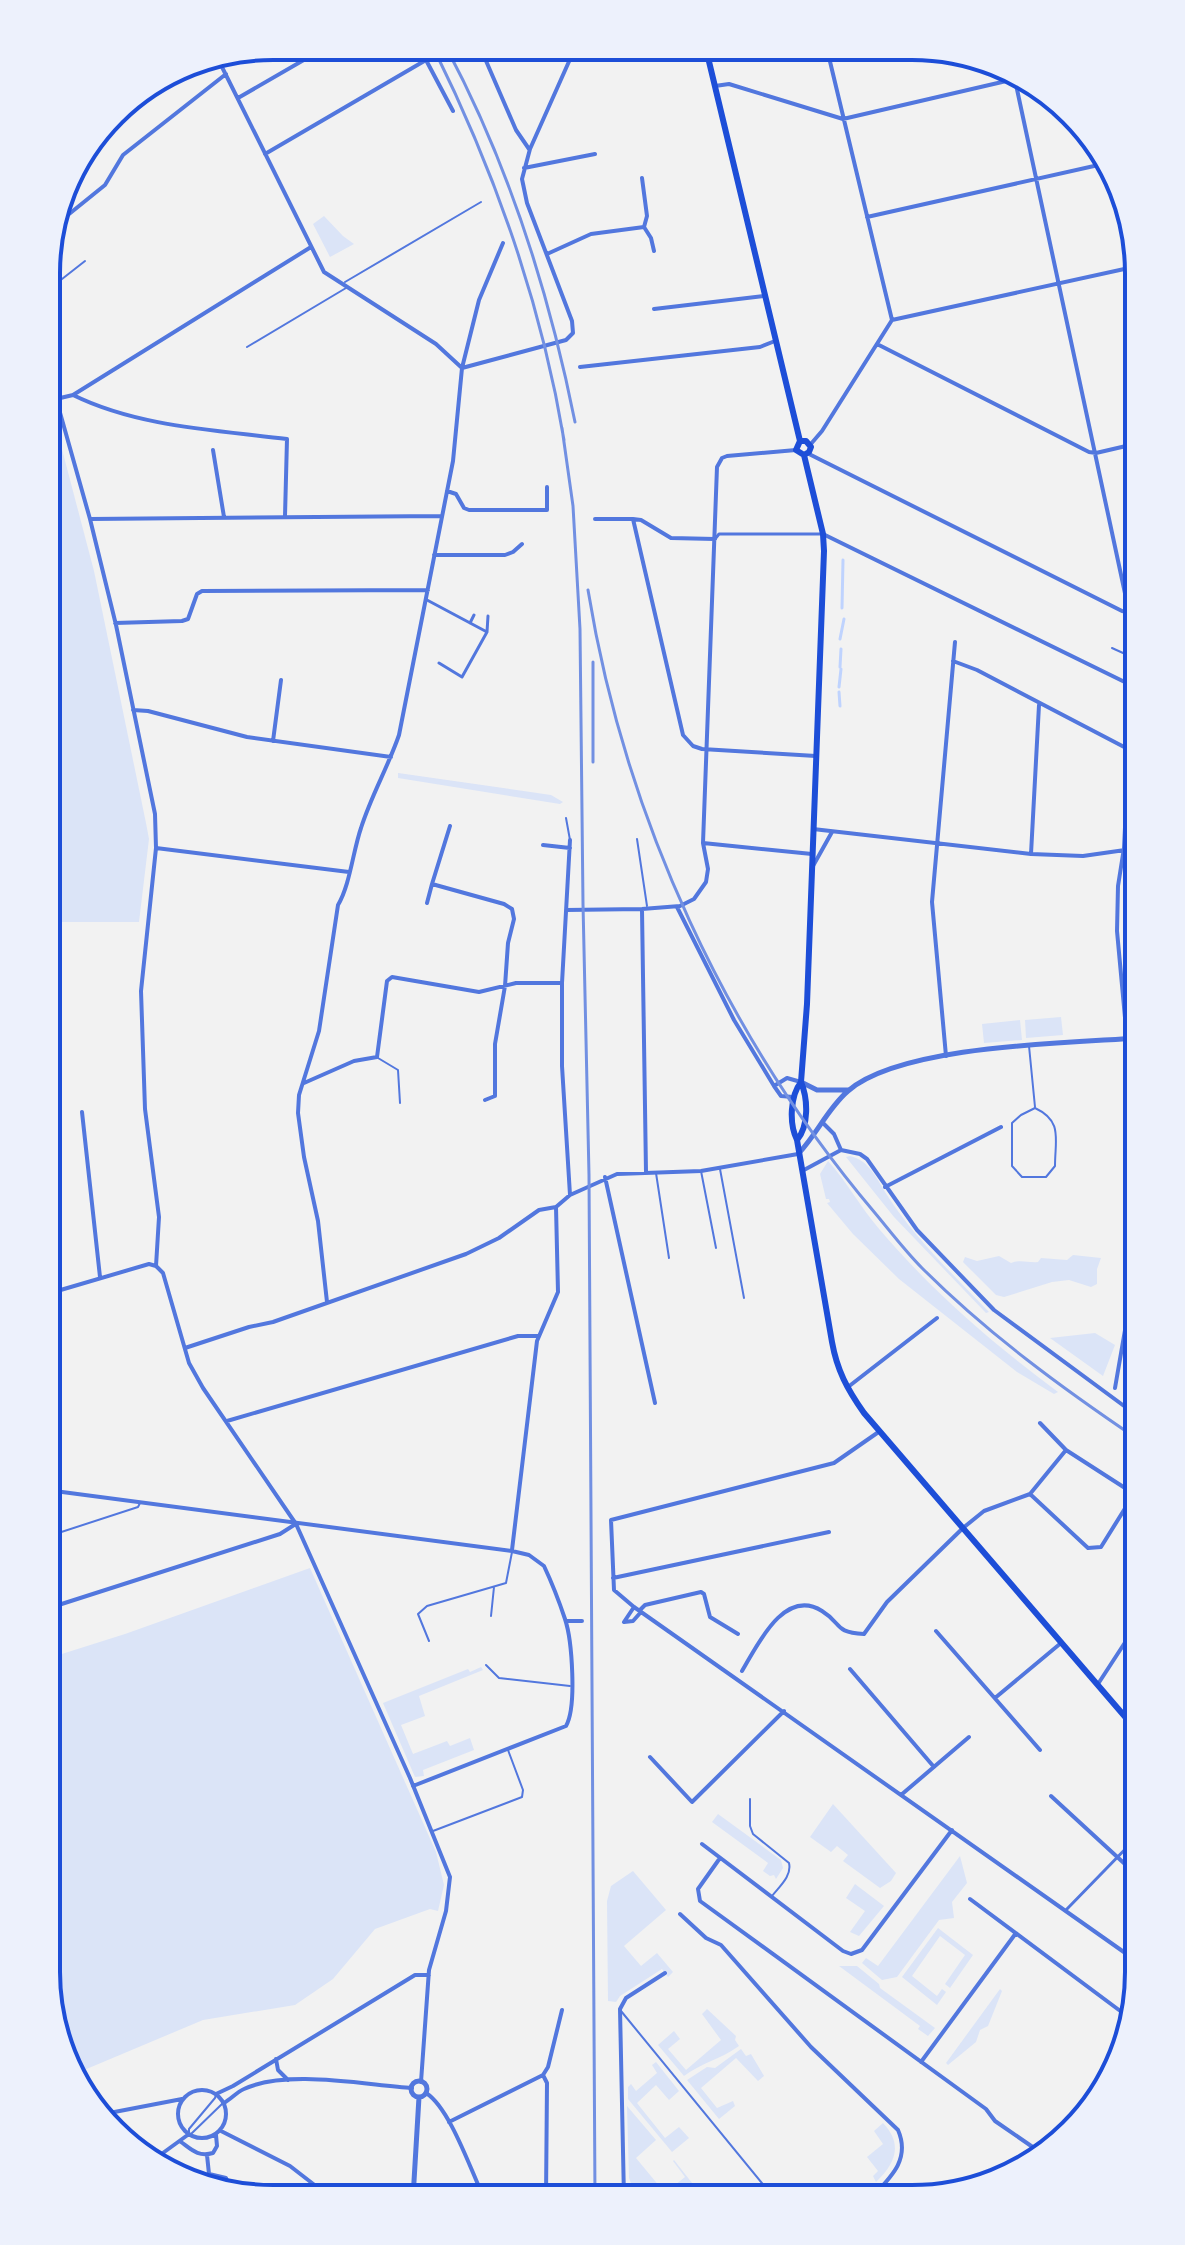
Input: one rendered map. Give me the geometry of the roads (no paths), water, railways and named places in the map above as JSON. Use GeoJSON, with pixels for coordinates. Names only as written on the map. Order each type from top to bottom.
{"type":"FeatureCollection","features":[{"type":"Feature","properties":{"kind":"main road"},"geometry":{"type":"LineString","coordinates":[[709,60],[800,441],[796,450],[806,454]]}},
{"type":"Feature","properties":{"kind":"main road"},"geometry":{"type":"LineString","coordinates":[[797,1140],[805,1131],[805,1092],[801,1082],[812,868],[823,534],[806,454],[810,445],[800,441]]}},
{"type":"Feature","properties":{"kind":"main road"},"geometry":{"type":"LineString","coordinates":[[801,1082],[793,1097],[793,1131],[834,1354],[846,1388],[1125,1716]]}},
{"type":"Feature","properties":{"kind":"street"},"geometry":{"type":"LineString","coordinates":[[238,98],[304,60]]}},
{"type":"Feature","properties":{"kind":"street"},"geometry":{"type":"LineString","coordinates":[[265,154],[426,60],[453,111]]}},
{"type":"Feature","properties":{"kind":"street"},"geometry":{"type":"LineString","coordinates":[[486,60],[516,130],[530,149]]}},
{"type":"Feature","properties":{"kind":"street"},"geometry":{"type":"LineString","coordinates":[[462,368],[566,340],[573,333],[572,321],[524,193],[522,179],[530,149],[570,60]]}},
{"type":"Feature","properties":{"kind":"street"},"geometry":{"type":"LineString","coordinates":[[830,60],[892,320]]}},
{"type":"Feature","properties":{"kind":"street"},"geometry":{"type":"LineString","coordinates":[[222,66],[324,272],[436,344],[462,368]]}},
{"type":"Feature","properties":{"kind":"street"},"geometry":{"type":"LineString","coordinates":[[68,215],[105,185],[123,155],[226,74]]}},
{"type":"Feature","properties":{"kind":"street"},"geometry":{"type":"LineString","coordinates":[[715,86],[729,84],[843,119],[1006,82]]}},
{"type":"Feature","properties":{"kind":"street"},"geometry":{"type":"LineString","coordinates":[[1017,88],[1125,593]]}},
{"type":"Feature","properties":{"kind":"street"},"geometry":{"type":"LineString","coordinates":[[524,168],[595,154]]}},
{"type":"Feature","properties":{"kind":"street"},"geometry":{"type":"LineString","coordinates":[[867,217],[1095,166]]}},
{"type":"Feature","properties":{"kind":"street"},"geometry":{"type":"LineString","coordinates":[[642,178],[647,216],[644,227],[654,251]]}},
{"type":"Feature","properties":{"kind":"street"},"geometry":{"type":"LineString","coordinates":[[547,254],[591,234],[644,227]]}},
{"type":"Feature","properties":{"kind":"street"},"geometry":{"type":"LineString","coordinates":[[327,1302],[318,1221],[298,1113],[299,1095],[319,1031],[338,905],[368,808],[391,757],[404,715],[453,461],[462,368],[479,300],[503,243]]}},
{"type":"Feature","properties":{"kind":"street"},"geometry":{"type":"LineString","coordinates":[[60,398],[73,395],[311,247]]}},
{"type":"Feature","properties":{"kind":"street"},"geometry":{"type":"LineString","coordinates":[[810,445],[892,320],[1125,269]]}},
{"type":"Feature","properties":{"kind":"street"},"geometry":{"type":"LineString","coordinates":[[654,309],[764,296]]}},
{"type":"Feature","properties":{"kind":"street"},"geometry":{"type":"LineString","coordinates":[[580,367],[760,347],[775,341]]}},
{"type":"Feature","properties":{"kind":"street"},"geometry":{"type":"LineString","coordinates":[[877,344],[1089,452],[1125,446]]}},
{"type":"Feature","properties":{"kind":"street"},"geometry":{"type":"LineString","coordinates":[[73,395],[120,413],[160,422],[287,439],[285,516]]}},
{"type":"Feature","properties":{"kind":"street"},"geometry":{"type":"LineString","coordinates":[[60,413],[115,623],[155,814],[156,848],[141,991],[145,1109],[159,1217],[156,1266]]}},
{"type":"Feature","properties":{"kind":"street"},"geometry":{"type":"LineString","coordinates":[[213,450],[224,517]]}},
{"type":"Feature","properties":{"kind":"street"},"geometry":{"type":"LineString","coordinates":[[566,910],[677,907],[694,899],[706,882],[708,869],[703,843],[718,464],[724,457],[796,450]]}},
{"type":"Feature","properties":{"kind":"street"},"geometry":{"type":"LineString","coordinates":[[806,454],[1125,612]]}},
{"type":"Feature","properties":{"kind":"street"},"geometry":{"type":"LineString","coordinates":[[447,491],[456,494],[464,508],[469,510],[547,510],[547,487]]}},
{"type":"Feature","properties":{"kind":"street"},"geometry":{"type":"LineString","coordinates":[[90,519],[441,516]]}},
{"type":"Feature","properties":{"kind":"street"},"geometry":{"type":"LineString","coordinates":[[595,519],[641,520],[671,538],[715,539]]}},
{"type":"Feature","properties":{"kind":"street"},"geometry":{"type":"LineString","coordinates":[[633,519],[683,735],[693,746],[707,750],[816,756]]}},
{"type":"Feature","properties":{"kind":"street"},"geometry":{"type":"LineString","coordinates":[[715,539],[719,534],[823,534],[1125,683]]}},
{"type":"Feature","properties":{"kind":"street"},"geometry":{"type":"LineString","coordinates":[[434,555],[505,555],[522,544]]}},
{"type":"Feature","properties":{"kind":"street"},"geometry":{"type":"LineString","coordinates":[[115,623],[182,621],[190,615],[194,599],[202,591],[428,590]]}},
{"type":"Feature","properties":{"kind":"street"},"geometry":{"type":"LineString","coordinates":[[427,600],[487,632]]}},
{"type":"Feature","properties":{"kind":"street"},"geometry":{"type":"LineString","coordinates":[[470,623],[474,615]]}},
{"type":"Feature","properties":{"kind":"street"},"geometry":{"type":"LineString","coordinates":[[439,663],[462,677],[487,632],[488,616]]}},
{"type":"Feature","properties":{"kind":"street"},"geometry":{"type":"LineString","coordinates":[[946,1056],[932,902],[955,642]]}},
{"type":"Feature","properties":{"kind":"street"},"geometry":{"type":"LineString","coordinates":[[953,661],[977,670],[1125,747]]}},
{"type":"Feature","properties":{"kind":"street"},"geometry":{"type":"LineString","coordinates":[[273,741],[281,680]]}},
{"type":"Feature","properties":{"kind":"street"},"geometry":{"type":"LineString","coordinates":[[1031,854],[1039,704]]}},
{"type":"Feature","properties":{"kind":"street"},"geometry":{"type":"LineString","coordinates":[[133,710],[273,741],[391,757]]}},
{"type":"Feature","properties":{"kind":"street"},"geometry":{"type":"LineString","coordinates":[[1125,823],[1117,931],[1125,1010]]}},
{"type":"Feature","properties":{"kind":"street"},"geometry":{"type":"LineString","coordinates":[[427,903],[450,826]]}},
{"type":"Feature","properties":{"kind":"street"},"geometry":{"type":"LineString","coordinates":[[813,829],[1031,854],[1083,856],[1124,848]]}},
{"type":"Feature","properties":{"kind":"street"},"geometry":{"type":"LineString","coordinates":[[812,868],[832,832]]}},
{"type":"Feature","properties":{"kind":"street"},"geometry":{"type":"LineString","coordinates":[[570,840],[562,983],[562,1066],[570,1195]]}},
{"type":"Feature","properties":{"kind":"street"},"geometry":{"type":"LineString","coordinates":[[703,843],[812,854]]}},
{"type":"Feature","properties":{"kind":"street"},"geometry":{"type":"LineString","coordinates":[[543,845],[570,848]]}},
{"type":"Feature","properties":{"kind":"street"},"geometry":{"type":"LineString","coordinates":[[156,848],[349,872]]}},
{"type":"Feature","properties":{"kind":"street"},"geometry":{"type":"LineString","coordinates":[[432,884],[512,909],[514,919],[495,1044],[495,1096],[485,1100]]}},
{"type":"Feature","properties":{"kind":"street"},"geometry":{"type":"LineString","coordinates":[[677,907],[723,1001],[774,1086],[781,1096],[793,1097]]}},
{"type":"Feature","properties":{"kind":"street"},"geometry":{"type":"LineString","coordinates":[[645,908],[646,1172]]}},
{"type":"Feature","properties":{"kind":"street"},"geometry":{"type":"LineString","coordinates":[[304,1083],[354,1061],[377,1057],[387,981],[392,977],[479,992],[527,982],[562,983]]}},
{"type":"Feature","properties":{"kind":"street"},"geometry":{"type":"LineString","coordinates":[[185,1348],[273,1322],[466,1254],[499,1238],[539,1210],[556,1207],[570,1195],[605,1177],[628,1172],[720,1169],[798,1154],[849,1090],[880,1073],[946,1056],[1125,1039]]}},
{"type":"Feature","properties":{"kind":"street"},"geometry":{"type":"LineString","coordinates":[[774,1086],[787,1078],[817,1090],[849,1090]]}},
{"type":"Feature","properties":{"kind":"street"},"geometry":{"type":"LineString","coordinates":[[82,1112],[100,1277]]}},
{"type":"Feature","properties":{"kind":"street"},"geometry":{"type":"LineString","coordinates":[[823,1123],[834,1134],[841,1150]]}},
{"type":"Feature","properties":{"kind":"street"},"geometry":{"type":"LineString","coordinates":[[885,1187],[1001,1127]]}},
{"type":"Feature","properties":{"kind":"street"},"geometry":{"type":"LineString","coordinates":[[801,1171],[841,1150],[860,1154],[867,1159],[917,1230],[994,1310],[1125,1407]]}},
{"type":"Feature","properties":{"kind":"street"},"geometry":{"type":"LineString","coordinates":[[605,1177],[655,1403]]}},
{"type":"Feature","properties":{"kind":"street"},"geometry":{"type":"LineString","coordinates":[[512,1551],[538,1336],[555,1303],[558,1288],[556,1207]]}},
{"type":"Feature","properties":{"kind":"street"},"geometry":{"type":"LineString","coordinates":[[60,1290],[149,1264],[156,1266],[163,1273],[189,1363],[296,1524],[413,1786],[450,1877],[450,1889],[429,1975],[421,2082]]}},
{"type":"Feature","properties":{"kind":"street"},"geometry":{"type":"LineString","coordinates":[[846,1388],[937,1318]]}},
{"type":"Feature","properties":{"kind":"street"},"geometry":{"type":"LineString","coordinates":[[227,1421],[518,1336],[538,1336]]}},
{"type":"Feature","properties":{"kind":"street"},"geometry":{"type":"LineString","coordinates":[[1115,1388],[1125,1337]]}},
{"type":"Feature","properties":{"kind":"street"},"geometry":{"type":"LineString","coordinates":[[1040,1423],[1066,1450],[1125,1489]]}},
{"type":"Feature","properties":{"kind":"street"},"geometry":{"type":"LineString","coordinates":[[880,1431],[834,1463],[611,1520],[615,1592],[1125,1953]]}},
{"type":"Feature","properties":{"kind":"street"},"geometry":{"type":"LineString","coordinates":[[742,1671],[773,1622],[791,1608],[814,1607],[823,1611],[839,1629],[864,1634],[887,1602],[963,1528],[984,1511],[1030,1494],[1066,1450]]}},
{"type":"Feature","properties":{"kind":"street"},"geometry":{"type":"LineString","coordinates":[[60,1492],[512,1551],[529,1555],[544,1566],[566,1621],[571,1718],[566,1726],[413,1786]]}},
{"type":"Feature","properties":{"kind":"street"},"geometry":{"type":"LineString","coordinates":[[1030,1494],[1088,1548],[1101,1547],[1125,1512]]}},
{"type":"Feature","properties":{"kind":"street"},"geometry":{"type":"LineString","coordinates":[[60,1605],[280,1534],[296,1524]]}},
{"type":"Feature","properties":{"kind":"street"},"geometry":{"type":"LineString","coordinates":[[613,1578],[829,1532]]}},
{"type":"Feature","properties":{"kind":"street"},"geometry":{"type":"LineString","coordinates":[[638,1610],[645,1605],[701,1592],[710,1617],[738,1634]]}},
{"type":"Feature","properties":{"kind":"street"},"geometry":{"type":"LineString","coordinates":[[566,1621],[582,1621]]}},
{"type":"Feature","properties":{"kind":"street"},"geometry":{"type":"LineString","coordinates":[[936,1631],[1040,1750]]}},
{"type":"Feature","properties":{"kind":"street"},"geometry":{"type":"LineString","coordinates":[[995,1698],[1062,1643]]}},
{"type":"Feature","properties":{"kind":"street"},"geometry":{"type":"LineString","coordinates":[[1098,1684],[1125,1643]]}},
{"type":"Feature","properties":{"kind":"street"},"geometry":{"type":"LineString","coordinates":[[850,1669],[934,1767]]}},
{"type":"Feature","properties":{"kind":"street"},"geometry":{"type":"LineString","coordinates":[[650,1757],[692,1802],[784,1711]]}},
{"type":"Feature","properties":{"kind":"street"},"geometry":{"type":"LineString","coordinates":[[901,1795],[969,1737]]}},
{"type":"Feature","properties":{"kind":"street"},"geometry":{"type":"LineString","coordinates":[[1051,1796],[1125,1865]]}},
{"type":"Feature","properties":{"kind":"street"},"geometry":{"type":"LineString","coordinates":[[702,1844],[843,1951],[857,1952],[862,1950],[952,1830]]}},
{"type":"Feature","properties":{"kind":"street"},"geometry":{"type":"LineString","coordinates":[[1066,1910],[1125,1849]]}},
{"type":"Feature","properties":{"kind":"street"},"geometry":{"type":"LineString","coordinates":[[720,1858],[698,1889],[700,1901],[986,2109],[995,2121],[1033,2147]]}},
{"type":"Feature","properties":{"kind":"street"},"geometry":{"type":"LineString","coordinates":[[970,1899],[1121,2012]]}},
{"type":"Feature","properties":{"kind":"street"},"geometry":{"type":"LineString","coordinates":[[680,1914],[706,1938],[721,1945],[811,2047],[898,2130],[903,2141],[900,2163],[884,2185]]}},
{"type":"Feature","properties":{"kind":"street"},"geometry":{"type":"LineString","coordinates":[[921,2062],[1016,1933]]}},
{"type":"Feature","properties":{"kind":"street"},"geometry":{"type":"LineString","coordinates":[[624,2185],[620,2009],[626,1998],[665,1973]]}},
{"type":"Feature","properties":{"kind":"street"},"geometry":{"type":"LineString","coordinates":[[216,2094],[415,1975],[429,1975]]}},
{"type":"Feature","properties":{"kind":"street"},"geometry":{"type":"LineString","coordinates":[[449,2122],[543,2075],[548,2067],[562,2010]]}},
{"type":"Feature","properties":{"kind":"street"},"geometry":{"type":"LineString","coordinates":[[276,2059],[278,2070],[288,2081]]}},
{"type":"Feature","properties":{"kind":"street"},"geometry":{"type":"LineString","coordinates":[[543,2075],[547,2083],[546,2185]]}},
{"type":"Feature","properties":{"kind":"street"},"geometry":{"type":"LineString","coordinates":[[224,2103],[245,2088],[288,2081],[336,2081],[412,2088]]}},
{"type":"Feature","properties":{"kind":"street"},"geometry":{"type":"LineString","coordinates":[[412,2088],[421,2082]]}},
{"type":"Feature","properties":{"kind":"street"},"geometry":{"type":"LineString","coordinates":[[421,2082],[426,2086],[426,2093]]}},
{"type":"Feature","properties":{"kind":"street"},"geometry":{"type":"LineString","coordinates":[[412,2088],[419,2097]]}},
{"type":"Feature","properties":{"kind":"street"},"geometry":{"type":"LineString","coordinates":[[113,2112],[184,2098],[196,2091],[216,2094],[224,2103],[224,2124],[213,2153],[196,2154],[181,2142]]}},
{"type":"Feature","properties":{"kind":"street"},"geometry":{"type":"LineString","coordinates":[[426,2093],[434,2099],[449,2122],[478,2185]]}},
{"type":"Feature","properties":{"kind":"street"},"geometry":{"type":"LineString","coordinates":[[419,2097],[426,2093]]}},
{"type":"Feature","properties":{"kind":"street"},"geometry":{"type":"LineString","coordinates":[[414,2185],[419,2097]]}},
{"type":"Feature","properties":{"kind":"street"},"geometry":{"type":"LineString","coordinates":[[184,2098],[179,2111],[180,2123],[189,2134],[206,2138],[219,2133],[277,2159],[313,2185]]}},
{"type":"Feature","properties":{"kind":"street"},"geometry":{"type":"LineString","coordinates":[[168,2102],[179,2111]]}},
{"type":"Feature","properties":{"kind":"street"},"geometry":{"type":"LineString","coordinates":[[163,2154],[189,2134]]}},
{"type":"Feature","properties":{"kind":"street"},"geometry":{"type":"LineString","coordinates":[[207,2155],[209,2174],[227,2180]]}},
{"type":"Feature","properties":{"kind":"lane"},"geometry":{"type":"LineString","coordinates":[[247,347],[481,202]]}},
{"type":"Feature","properties":{"kind":"lane"},"geometry":{"type":"LineString","coordinates":[[60,281],[85,261]]}},
{"type":"Feature","properties":{"kind":"lane"},"geometry":{"type":"LineString","coordinates":[[1112,648],[1125,652]]}},
{"type":"Feature","properties":{"kind":"lane"},"geometry":{"type":"LineString","coordinates":[[566,818],[570,840]]}},
{"type":"Feature","properties":{"kind":"lane"},"geometry":{"type":"LineString","coordinates":[[637,839],[645,908]]}},
{"type":"Feature","properties":{"kind":"lane"},"geometry":{"type":"LineString","coordinates":[[1029,1046],[1035,1108]]}},
{"type":"Feature","properties":{"kind":"lane"},"geometry":{"type":"LineString","coordinates":[[377,1057],[398,1070],[400,1103]]}},
{"type":"Feature","properties":{"kind":"lane"},"geometry":{"type":"LineString","coordinates":[[1035,1108],[1049,1115],[1055,1125],[1055,1166],[1046,1177],[1022,1177],[1012,1166],[1012,1123],[1035,1108]]}},
{"type":"Feature","properties":{"kind":"lane"},"geometry":{"type":"LineString","coordinates":[[720,1169],[744,1298]]}},
{"type":"Feature","properties":{"kind":"lane"},"geometry":{"type":"LineString","coordinates":[[701,1171],[716,1248]]}},
{"type":"Feature","properties":{"kind":"lane"},"geometry":{"type":"LineString","coordinates":[[656,1172],[669,1258]]}},
{"type":"Feature","properties":{"kind":"lane"},"geometry":{"type":"LineString","coordinates":[[60,1532],[138,1507],[141,1502]]}},
{"type":"Feature","properties":{"kind":"lane"},"geometry":{"type":"LineString","coordinates":[[429,1641],[418,1614],[427,1606],[506,1583],[512,1551]]}},
{"type":"Feature","properties":{"kind":"lane"},"geometry":{"type":"LineString","coordinates":[[491,1616],[494,1586]]}},
{"type":"Feature","properties":{"kind":"lane"},"geometry":{"type":"LineString","coordinates":[[486,1665],[499,1678],[571,1686]]}},
{"type":"Feature","properties":{"kind":"lane"},"geometry":{"type":"LineString","coordinates":[[432,1831],[522,1797],[523,1790],[508,1750]]}},
{"type":"Feature","properties":{"kind":"lane"},"geometry":{"type":"LineString","coordinates":[[750,1799],[753,1834],[789,1863],[791,1870],[771,1897]]}},
{"type":"Feature","properties":{"kind":"lane"},"geometry":{"type":"LineString","coordinates":[[620,2009],[764,2185]]}},
{"type":"Feature","properties":{"kind":"lane"},"geometry":{"type":"LineString","coordinates":[[216,2094],[189,2129],[189,2134],[194,2134],[224,2103]]}},
{"type":"Feature","properties":{"kind":"waterway"},"geometry":{"type":"LineString","coordinates":[[842,608],[843,560]]}},
{"type":"Feature","properties":{"kind":"waterway"},"geometry":{"type":"LineString","coordinates":[[840,639],[844,619]]}},
{"type":"Feature","properties":{"kind":"waterway"},"geometry":{"type":"LineString","coordinates":[[840,667],[841,649]]}},
{"type":"Feature","properties":{"kind":"waterway"},"geometry":{"type":"LineString","coordinates":[[839,687],[841,669]]}},
{"type":"Feature","properties":{"kind":"waterway"},"geometry":{"type":"LineString","coordinates":[[839,692],[840,706]]}},
{"type":"Feature","properties":{"kind":"railway"},"geometry":{"type":"LineString","coordinates":[[439,60],[496,190],[513,239],[543,338],[564,440]]}},
{"type":"Feature","properties":{"kind":"railway"},"geometry":{"type":"LineString","coordinates":[[453,60],[489,137],[524,230],[553,325],[575,422]]}},
{"type":"Feature","properties":{"kind":"railway"},"geometry":{"type":"LineString","coordinates":[[562,428],[573,506],[580,629],[589,1175],[595,2185]]}},
{"type":"Feature","properties":{"kind":"railway"},"geometry":{"type":"LineString","coordinates":[[588,590],[605,675],[628,758],[656,840],[690,921],[728,998],[772,1073],[821,1145],[922,1268],[1026,1359],[1125,1430]]}},
{"type":"Feature","properties":{"kind":"railway"},"geometry":{"type":"LineString","coordinates":[[593,662],[593,762]]}}]}
